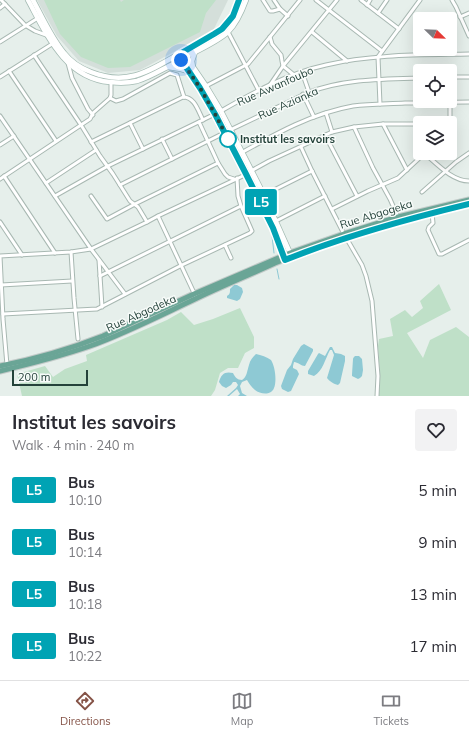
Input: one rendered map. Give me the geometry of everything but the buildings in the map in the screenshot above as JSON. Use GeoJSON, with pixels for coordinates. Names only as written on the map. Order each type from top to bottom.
{"type":"FeatureCollection","features":[{"type":"Feature","properties":{"kind":"main road"},"geometry":{"type":"LineString","coordinates":[[28,0],[52,44],[68,63],[81,72],[100,80],[111,82],[129,82],[145,78],[181,60],[219,38],[228,32],[238,17],[246,0]]}},
{"type":"Feature","properties":{"kind":"main road"},"geometry":{"type":"LineString","coordinates":[[33,0],[63,53],[80,68],[96,74],[127,78],[155,68],[214,34],[225,26],[233,16],[239,0]]}},
{"type":"Feature","properties":{"kind":"main road"},"geometry":{"type":"LineString","coordinates":[[195,52],[192,61],[194,67],[221,111],[241,153],[285,257]]}},
{"type":"Feature","properties":{"kind":"main road"},"geometry":{"type":"LineString","coordinates":[[168,66],[188,71],[200,88],[224,133],[264,195],[291,255]]}},
{"type":"Feature","properties":{"kind":"main road","name":"Rue Abgogeka"},"geometry":{"type":"LineString","coordinates":[[285,257],[398,217],[469,200]]}},
{"type":"Feature","properties":{"kind":"main road","name":"Rue Abgogeka"},"geometry":{"type":"LineString","coordinates":[[345,236],[469,204]]}},
{"type":"Feature","properties":{"kind":"main road","name":"Rue Abgodeka"},"geometry":{"type":"LineString","coordinates":[[0,366],[89,342],[285,257]]}},
{"type":"Feature","properties":{"kind":"main road","name":"Rue Abgodeka"},"geometry":{"type":"LineString","coordinates":[[0,371],[52,358],[91,346],[144,323],[195,296]]}},
{"type":"Feature","properties":{"kind":"street"},"geometry":{"type":"LineString","coordinates":[[2,0],[25,25],[48,36]]}},
{"type":"Feature","properties":{"kind":"street"},"geometry":{"type":"LineString","coordinates":[[262,0],[270,11],[280,9]]}},
{"type":"Feature","properties":{"kind":"street"},"geometry":{"type":"LineString","coordinates":[[274,0],[280,9],[288,16]]}},
{"type":"Feature","properties":{"kind":"street"},"geometry":{"type":"LineString","coordinates":[[206,86],[250,62],[300,0]]}},
{"type":"Feature","properties":{"kind":"street"},"geometry":{"type":"LineString","coordinates":[[316,0],[382,52]]}},
{"type":"Feature","properties":{"kind":"street"},"geometry":{"type":"LineString","coordinates":[[269,86],[283,66],[337,0]]}},
{"type":"Feature","properties":{"kind":"street"},"geometry":{"type":"LineString","coordinates":[[361,0],[399,29]]}},
{"type":"Feature","properties":{"kind":"street"},"geometry":{"type":"LineString","coordinates":[[367,5],[370,0]]}},
{"type":"Feature","properties":{"kind":"street"},"geometry":{"type":"LineString","coordinates":[[378,13],[387,0]]}},
{"type":"Feature","properties":{"kind":"street"},"geometry":{"type":"LineString","coordinates":[[380,104],[378,57],[420,0]]}},
{"type":"Feature","properties":{"kind":"street"},"geometry":{"type":"LineString","coordinates":[[452,0],[469,36]]}},
{"type":"Feature","properties":{"kind":"street"},"geometry":{"type":"LineString","coordinates":[[0,8],[5,4]]}},
{"type":"Feature","properties":{"kind":"street"},"geometry":{"type":"LineString","coordinates":[[460,17],[469,13]]}},
{"type":"Feature","properties":{"kind":"street"},"geometry":{"type":"LineString","coordinates":[[0,42],[38,18]]}},
{"type":"Feature","properties":{"kind":"street"},"geometry":{"type":"LineString","coordinates":[[228,32],[259,91]]}},
{"type":"Feature","properties":{"kind":"street"},"geometry":{"type":"LineString","coordinates":[[312,32],[347,61]]}},
{"type":"Feature","properties":{"kind":"street"},"geometry":{"type":"LineString","coordinates":[[270,37],[272,44],[281,55],[288,60]]}},
{"type":"Feature","properties":{"kind":"street"},"geometry":{"type":"LineString","coordinates":[[265,43],[272,44]]}},
{"type":"Feature","properties":{"kind":"street"},"geometry":{"type":"LineString","coordinates":[[0,77],[52,44]]}},
{"type":"Feature","properties":{"kind":"street"},"geometry":{"type":"LineString","coordinates":[[183,52],[194,67]]}},
{"type":"Feature","properties":{"kind":"street","name":"Rue Awanfoubo"},"geometry":{"type":"LineString","coordinates":[[221,111],[269,86],[294,75],[327,64],[378,57],[469,54]]}},
{"type":"Feature","properties":{"kind":"street"},"geometry":{"type":"LineString","coordinates":[[34,55],[130,201],[140,210],[147,222]]}},
{"type":"Feature","properties":{"kind":"street"},"geometry":{"type":"LineString","coordinates":[[178,55],[188,71]]}},
{"type":"Feature","properties":{"kind":"street"},"geometry":{"type":"LineString","coordinates":[[281,55],[283,66],[294,75]]}},
{"type":"Feature","properties":{"kind":"street"},"geometry":{"type":"LineString","coordinates":[[68,63],[72,78],[88,108],[93,114]]}},
{"type":"Feature","properties":{"kind":"street"},"geometry":{"type":"LineString","coordinates":[[178,68],[177,75],[184,97]]}},
{"type":"Feature","properties":{"kind":"street"},"geometry":{"type":"LineString","coordinates":[[9,71],[56,141]]}},
{"type":"Feature","properties":{"kind":"street"},"geometry":{"type":"LineString","coordinates":[[302,72],[309,92]]}},
{"type":"Feature","properties":{"kind":"street"},"geometry":{"type":"LineString","coordinates":[[110,98],[116,101],[123,99],[170,73],[177,75]]}},
{"type":"Feature","properties":{"kind":"street"},"geometry":{"type":"LineString","coordinates":[[457,77],[469,77]]}},
{"type":"Feature","properties":{"kind":"street","name":"Rue Azianka"},"geometry":{"type":"LineString","coordinates":[[230,130],[309,92],[342,83],[379,79],[413,78]]}},
{"type":"Feature","properties":{"kind":"street"},"geometry":{"type":"LineString","coordinates":[[0,179],[90,119],[93,114],[110,98],[111,82]]}},
{"type":"Feature","properties":{"kind":"street"},"geometry":{"type":"LineString","coordinates":[[303,94],[314,117]]}},
{"type":"Feature","properties":{"kind":"street"},"geometry":{"type":"LineString","coordinates":[[91,142],[184,97],[192,100],[203,120]]}},
{"type":"Feature","properties":{"kind":"street"},"geometry":{"type":"LineString","coordinates":[[457,102],[469,102]]}},
{"type":"Feature","properties":{"kind":"street"},"geometry":{"type":"LineString","coordinates":[[241,153],[286,129],[326,113],[353,106],[413,103]]}},
{"type":"Feature","properties":{"kind":"street"},"geometry":{"type":"LineString","coordinates":[[326,113],[332,132]]}},
{"type":"Feature","properties":{"kind":"street"},"geometry":{"type":"LineString","coordinates":[[55,196],[108,166],[215,114]]}},
{"type":"Feature","properties":{"kind":"street"},"geometry":{"type":"LineString","coordinates":[[0,116],[91,249],[125,294]]}},
{"type":"Feature","properties":{"kind":"street"},"geometry":{"type":"LineString","coordinates":[[199,122],[218,163],[226,176],[236,179]]}},
{"type":"Feature","properties":{"kind":"street"},"geometry":{"type":"LineString","coordinates":[[130,123],[143,149]]}},
{"type":"Feature","properties":{"kind":"street"},"geometry":{"type":"LineString","coordinates":[[7,365],[1,319],[3,314],[1,305],[0,256],[71,252],[91,249],[249,173],[269,161],[332,132],[383,124],[413,124]]}},
{"type":"Feature","properties":{"kind":"street"},"geometry":{"type":"LineString","coordinates":[[383,124],[406,170]]}},
{"type":"Feature","properties":{"kind":"street"},"geometry":{"type":"LineString","coordinates":[[354,128],[398,217]]}},
{"type":"Feature","properties":{"kind":"street"},"geometry":{"type":"LineString","coordinates":[[120,185],[224,133]]}},
{"type":"Feature","properties":{"kind":"street"},"geometry":{"type":"LineString","coordinates":[[325,135],[357,196]]}},
{"type":"Feature","properties":{"kind":"street"},"geometry":{"type":"LineString","coordinates":[[0,145],[14,136]]}},
{"type":"Feature","properties":{"kind":"street"},"geometry":{"type":"LineString","coordinates":[[162,139],[172,159]]}},
{"type":"Feature","properties":{"kind":"street"},"geometry":{"type":"LineString","coordinates":[[301,146],[345,236],[365,271],[370,293],[378,376],[377,396]]}},
{"type":"Feature","properties":{"kind":"street"},"geometry":{"type":"LineString","coordinates":[[46,183],[96,150]]}},
{"type":"Feature","properties":{"kind":"street"},"geometry":{"type":"LineString","coordinates":[[422,192],[469,153]]}},
{"type":"Feature","properties":{"kind":"street"},"geometry":{"type":"LineString","coordinates":[[332,209],[398,178],[417,160]]}},
{"type":"Feature","properties":{"kind":"street"},"geometry":{"type":"LineString","coordinates":[[433,160],[460,180],[469,181]]}},
{"type":"Feature","properties":{"kind":"street"},"geometry":{"type":"LineString","coordinates":[[91,196],[107,219],[218,163]]}},
{"type":"Feature","properties":{"kind":"street"},"geometry":{"type":"LineString","coordinates":[[264,195],[312,171]]}},
{"type":"Feature","properties":{"kind":"street"},"geometry":{"type":"LineString","coordinates":[[4,176],[56,253]]}},
{"type":"Feature","properties":{"kind":"street"},"geometry":{"type":"LineString","coordinates":[[3,314],[90,310],[102,307],[125,294],[250,233],[252,231],[241,206],[236,179]]}},
{"type":"Feature","properties":{"kind":"street"},"geometry":{"type":"LineString","coordinates":[[276,221],[325,196]]}},
{"type":"Feature","properties":{"kind":"street"},"geometry":{"type":"LineString","coordinates":[[100,276],[241,206]]}},
{"type":"Feature","properties":{"kind":"street"},"geometry":{"type":"LineString","coordinates":[[432,213],[433,223],[428,230],[439,254],[442,254],[469,240]]}},
{"type":"Feature","properties":{"kind":"street"},"geometry":{"type":"LineString","coordinates":[[158,216],[195,296]]}},
{"type":"Feature","properties":{"kind":"street"},"geometry":{"type":"LineString","coordinates":[[0,222],[22,255]]}},
{"type":"Feature","properties":{"kind":"street"},"geometry":{"type":"LineString","coordinates":[[225,245],[232,258]]}},
{"type":"Feature","properties":{"kind":"street"},"geometry":{"type":"LineString","coordinates":[[71,252],[72,281],[78,339]]}},
{"type":"Feature","properties":{"kind":"street"},"geometry":{"type":"LineString","coordinates":[[99,260],[102,307]]}},
{"type":"Feature","properties":{"kind":"street"},"geometry":{"type":"LineString","coordinates":[[1,285],[72,281]]}},
{"type":"Feature","properties":{"kind":"shaded area"},"geometry":{"type":"Polygon","coordinates":[[[37,0],[228,0],[213,31],[140,70],[108,73],[79,61],[57,36],[37,0]]]}},
{"type":"Feature","properties":{"kind":"green space"},"geometry":{"type":"Polygon","coordinates":[[[44,0],[120,0],[121,2],[124,0],[216,0],[206,13],[200,32],[130,67],[108,68],[81,57],[60,34],[44,0]]]}},
{"type":"Feature","properties":{"kind":"green space"},"geometry":{"type":"Polygon","coordinates":[[[439,284],[451,310],[407,333],[423,358],[430,340],[456,327],[469,337],[469,396],[378,396],[380,373],[378,346],[379,339],[393,336],[390,319],[405,310],[412,317],[423,308],[420,301],[439,284]]]}},
{"type":"Feature","properties":{"kind":"green space"},"geometry":{"type":"Polygon","coordinates":[[[240,308],[254,337],[254,348],[245,353],[238,368],[228,368],[220,373],[215,390],[211,396],[22,396],[17,374],[45,366],[53,377],[65,369],[87,361],[86,355],[167,320],[181,312],[194,325],[240,308]]]}},
{"type":"Feature","properties":{"kind":"water"},"geometry":{"type":"Polygon","coordinates":[[[234,285],[242,288],[243,292],[240,299],[237,301],[227,298],[230,293],[230,289],[234,285]]]}},
{"type":"Feature","properties":{"kind":"water"},"geometry":{"type":"Polygon","coordinates":[[[304,344],[313,349],[313,351],[305,366],[294,362],[293,368],[297,370],[299,374],[291,391],[288,392],[282,389],[281,386],[293,359],[301,346],[304,344]]]}},
{"type":"Feature","properties":{"kind":"water"},"geometry":{"type":"Polygon","coordinates":[[[330,347],[332,347],[335,353],[345,356],[340,383],[338,385],[327,378],[334,355],[332,350],[330,350],[322,368],[317,374],[314,376],[308,374],[308,371],[318,354],[319,353],[325,356],[330,347]]]}},
{"type":"Feature","properties":{"kind":"water"},"geometry":{"type":"Polygon","coordinates":[[[256,354],[271,360],[275,378],[273,391],[265,394],[257,391],[247,380],[242,382],[240,386],[242,393],[247,396],[238,396],[240,394],[237,389],[227,396],[238,385],[236,382],[233,382],[226,388],[219,382],[221,377],[230,372],[233,373],[237,379],[244,379],[249,363],[256,354]]]}},
{"type":"Feature","properties":{"kind":"water"},"geometry":{"type":"Polygon","coordinates":[[[355,356],[359,356],[362,359],[362,376],[358,379],[352,376],[353,359],[355,356]]]}},
{"type":"Feature","properties":{"kind":"waterway"},"geometry":{"type":"LineString","coordinates":[[272,236],[274,253]]}},
{"type":"Feature","properties":{"kind":"waterway"},"geometry":{"type":"LineString","coordinates":[[277,269],[279,279]]}},
{"type":"Feature","properties":{"kind":"bus line","name":"L5"},"geometry":{"type":"LineString","coordinates":[[239,0],[233,16],[222,29],[178,55],[215,114],[259,198],[273,228],[285,260],[401,221],[469,204]]}},
{"type":"Feature","properties":{"kind":"place","name":"Institut les savoirs"},"geometry":{"type":"Point","coordinates":[228,139]}},
{"type":"Feature","properties":{"kind":"route"},"geometry":{"type":"LineString","coordinates":[[181,60],[200,88],[228,139]]}}]}
